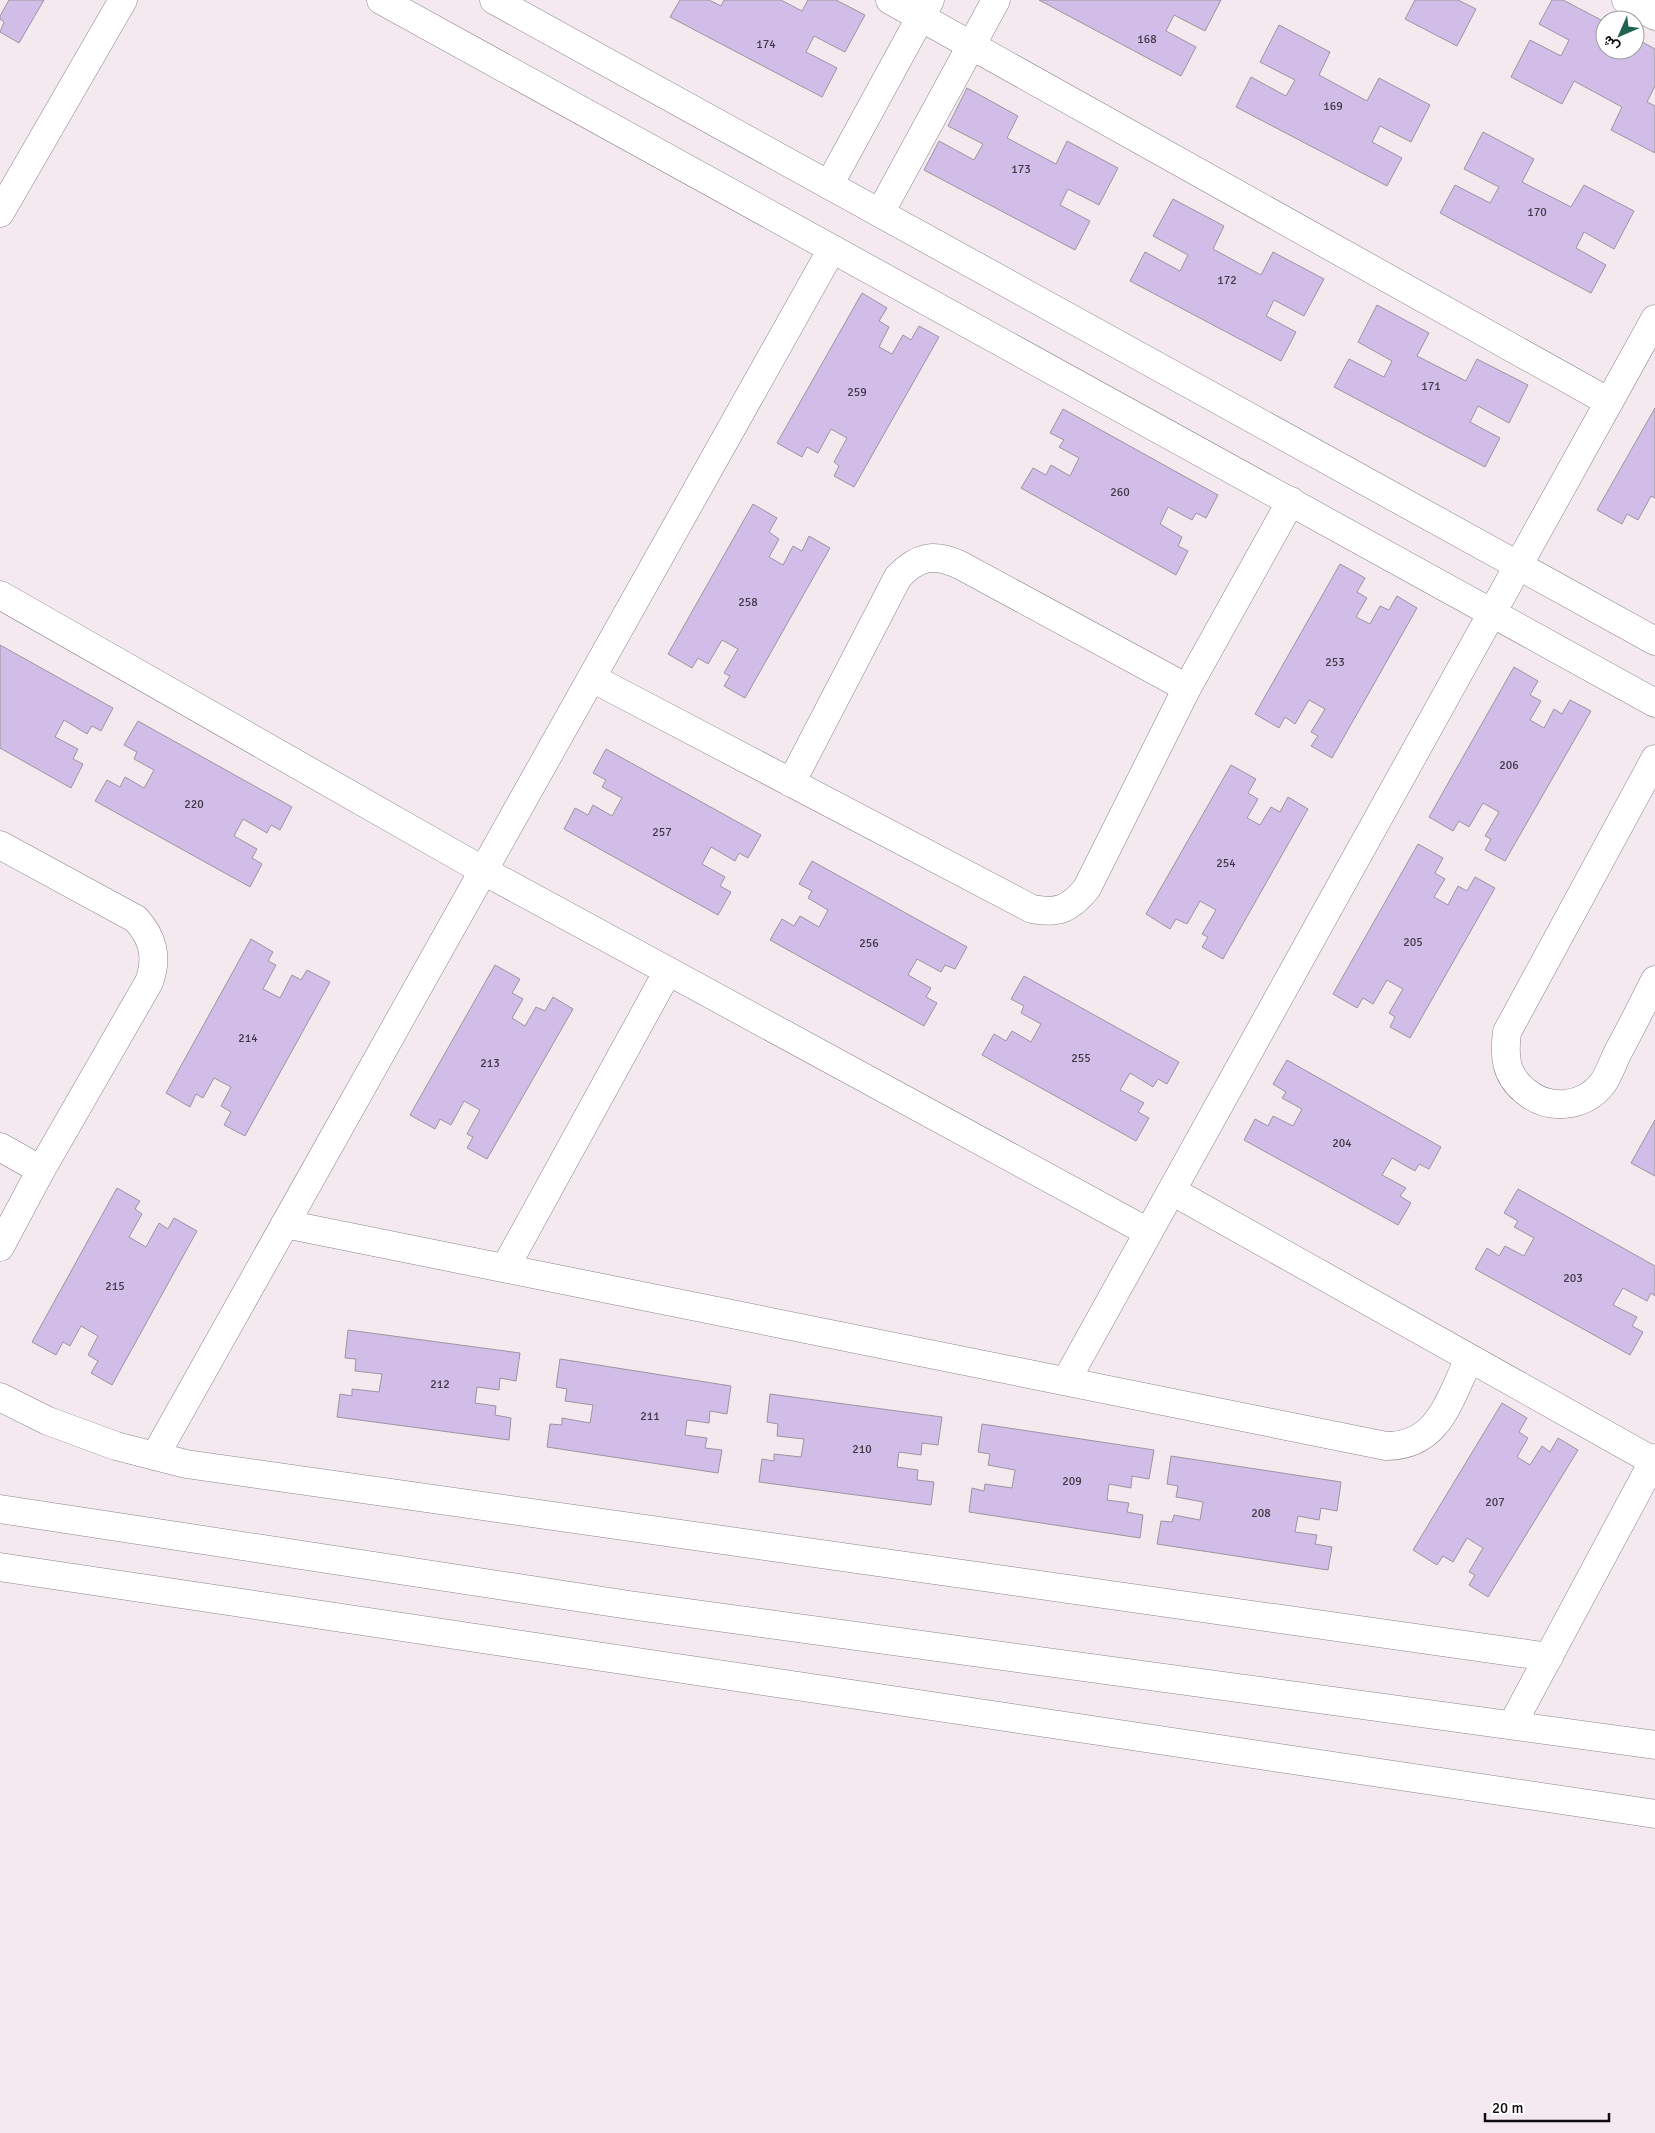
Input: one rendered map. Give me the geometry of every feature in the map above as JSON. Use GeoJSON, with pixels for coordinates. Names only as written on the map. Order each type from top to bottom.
{"type":"FeatureCollection","features":[{"type":"Feature","properties":{"kind":"street"},"geometry":{"type":"LineString","coordinates":[[0,213],[124,0]]}},
{"type":"Feature","properties":{"kind":"street"},"geometry":{"type":"LineString","coordinates":[[381,0],[1655,702]]}},
{"type":"Feature","properties":{"kind":"street"},"geometry":{"type":"LineString","coordinates":[[494,0],[1655,641]]}},
{"type":"Feature","properties":{"kind":"street"},"geometry":{"type":"LineString","coordinates":[[890,0],[926,9],[972,45],[1609,402]]}},
{"type":"Feature","properties":{"kind":"street"},"geometry":{"type":"LineString","coordinates":[[880,213],[996,0]]}},
{"type":"Feature","properties":{"kind":"street"},"geometry":{"type":"LineString","coordinates":[[1626,0],[1655,16]]}},
{"type":"Feature","properties":{"kind":"street"},"geometry":{"type":"LineString","coordinates":[[829,185],[926,9]]}},
{"type":"Feature","properties":{"kind":"street"},"geometry":{"type":"LineString","coordinates":[[155,1456],[832,249]]}},
{"type":"Feature","properties":{"kind":"street"},"geometry":{"type":"LineString","coordinates":[[1066,1381],[1655,319]]}},
{"type":"Feature","properties":{"kind":"street"},"geometry":{"type":"LineString","coordinates":[[592,678],[1032,909],[1047,912],[1063,909],[1077,901],[1090,882],[1188,688],[1290,501]]}},
{"type":"Feature","properties":{"kind":"street"},"geometry":{"type":"LineString","coordinates":[[792,782],[898,577],[907,567],[919,560],[934,557],[948,559],[1188,688]]}},
{"type":"Feature","properties":{"kind":"street"},"geometry":{"type":"LineString","coordinates":[[0,595],[484,871],[1148,1232]]}},
{"type":"Feature","properties":{"kind":"street"},"geometry":{"type":"LineString","coordinates":[[1655,759],[1646,796],[1507,1032],[1504,1052],[1508,1070],[1519,1087],[1534,1099],[1552,1105],[1572,1104],[1589,1096],[1603,1082],[1655,980]]}},
{"type":"Feature","properties":{"kind":"street"},"geometry":{"type":"LineString","coordinates":[[0,845],[136,919],[145,929],[152,942],[155,955],[153,970],[148,982],[41,1170],[0,1248]]}},
{"type":"Feature","properties":{"kind":"street"},"geometry":{"type":"LineString","coordinates":[[505,1268],[668,971]]}},
{"type":"Feature","properties":{"kind":"street"},"geometry":{"type":"LineString","coordinates":[[0,1147],[41,1170]]}},
{"type":"Feature","properties":{"kind":"street"},"geometry":{"type":"LineString","coordinates":[[1172,1191],[1469,1359],[1654,1459],[1512,1725]]}},
{"type":"Feature","properties":{"kind":"street"},"geometry":{"type":"LineString","coordinates":[[285,1224],[1372,1443],[1400,1446],[1426,1434],[1437,1423],[1469,1359]]}},
{"type":"Feature","properties":{"kind":"street"},"geometry":{"type":"LineString","coordinates":[[0,1397],[48,1421],[116,1446],[186,1464],[1549,1657]]}},
{"type":"Feature","properties":{"kind":"street"},"geometry":{"type":"LineString","coordinates":[[0,1509],[630,1605],[1655,1745]]}},
{"type":"Feature","properties":{"kind":"street"},"geometry":{"type":"LineString","coordinates":[[0,1567],[1655,1814]]}},
{"type":"Feature","properties":{"kind":"building"},"geometry":{"type":"Polygon","coordinates":[[[9,0],[44,0],[19,43],[0,32],[4,22],[0,19],[0,16],[9,0]]]}},
{"type":"Feature","properties":{"kind":"building"},"geometry":{"type":"Polygon","coordinates":[[[680,0],[709,0],[721,6],[724,0],[781,0],[802,11],[808,0],[836,0],[865,15],[845,52],[814,36],[806,52],[837,68],[822,97],[670,17],[680,0]]]}},
{"type":"Feature","properties":{"kind":"building"},"geometry":{"type":"Polygon","coordinates":[[[1039,0],[1221,0],[1205,31],[1174,15],[1166,31],[1196,47],[1181,76],[1039,0]]]}},
{"type":"Feature","properties":{"kind":"building"},"geometry":{"type":"Polygon","coordinates":[[[1415,0],[1458,0],[1476,9],[1457,46],[1405,19],[1415,0]]]}},
{"type":"Feature","properties":{"kind":"building"},"geometry":{"type":"Polygon","coordinates":[[[1552,0],[1563,0],[1595,17],[1595,60],[1645,60],[1645,44],[1655,49],[1655,86],[1647,102],[1655,106],[1655,153],[1611,130],[1622,107],[1574,81],[1562,104],[1511,77],[1530,40],[1561,56],[1569,40],[1539,24],[1552,0]]]}},
{"type":"Feature","properties":{"kind":"building"},"geometry":{"type":"Polygon","coordinates":[[[1279,25],[1330,52],[1319,75],[1367,101],[1379,78],[1430,105],[1411,142],[1380,126],[1372,142],[1402,158],[1387,186],[1236,107],[1251,77],[1286,96],[1295,80],[1260,62],[1279,25]]]}},
{"type":"Feature","properties":{"kind":"building"},"geometry":{"type":"Polygon","coordinates":[[[967,88],[1018,116],[1007,138],[1056,164],[1067,141],[1118,168],[1099,205],[1068,189],[1060,205],[1090,221],[1075,250],[924,170],[939,141],[974,160],[983,144],[948,126],[967,88]]]}},
{"type":"Feature","properties":{"kind":"building"},"geometry":{"type":"Polygon","coordinates":[[[1483,132],[1534,159],[1522,182],[1571,207],[1584,185],[1634,211],[1614,249],[1584,232],[1576,248],[1606,265],[1591,293],[1440,213],[1455,185],[1490,203],[1499,187],[1464,169],[1483,132]]]}},
{"type":"Feature","properties":{"kind":"building"},"geometry":{"type":"Polygon","coordinates":[[[1173,199],[1224,226],[1213,249],[1261,275],[1273,252],[1324,279],[1304,316],[1274,300],[1266,316],[1296,332],[1281,361],[1130,281],[1145,252],[1180,271],[1188,255],[1153,236],[1173,199]]]}},
{"type":"Feature","properties":{"kind":"building"},"geometry":{"type":"Polygon","coordinates":[[[862,293],[887,308],[879,321],[889,327],[879,347],[892,354],[903,335],[911,340],[919,326],[939,337],[854,487],[834,476],[839,466],[834,462],[847,438],[831,429],[818,453],[807,447],[802,457],[777,443],[862,293]]]}},
{"type":"Feature","properties":{"kind":"building"},"geometry":{"type":"Polygon","coordinates":[[[1377,305],[1429,333],[1417,356],[1466,381],[1477,359],[1528,385],[1509,423],[1478,406],[1470,422],[1500,438],[1485,467],[1334,387],[1349,359],[1384,377],[1392,361],[1358,342],[1377,305]]]}},
{"type":"Feature","properties":{"kind":"building"},"geometry":{"type":"Polygon","coordinates":[[[1655,408],[1655,498],[1651,496],[1638,520],[1627,514],[1622,524],[1597,510],[1655,408]]]}},
{"type":"Feature","properties":{"kind":"building"},"geometry":{"type":"Polygon","coordinates":[[[1063,409],[1218,495],[1206,518],[1196,513],[1192,520],[1168,507],[1160,524],[1182,537],[1178,546],[1188,551],[1176,575],[1021,488],[1033,468],[1046,475],[1051,465],[1070,476],[1079,458],[1059,447],[1064,440],[1050,433],[1063,409]]]}},
{"type":"Feature","properties":{"kind":"building"},"geometry":{"type":"Polygon","coordinates":[[[753,504],[777,518],[769,532],[779,539],[769,557],[783,565],[793,546],[802,551],[809,536],[830,548],[745,698],[724,686],[730,676],[724,673],[738,649],[722,640],[708,664],[698,658],[692,668],[668,654],[753,504]]]}},
{"type":"Feature","properties":{"kind":"building"},"geometry":{"type":"Polygon","coordinates":[[[1340,564],[1365,578],[1357,592],[1367,598],[1356,617],[1370,624],[1380,606],[1389,610],[1397,596],[1417,608],[1332,758],[1311,746],[1318,736],[1311,732],[1325,709],[1309,700],[1295,724],[1285,717],[1279,728],[1255,714],[1340,564]]]}},
{"type":"Feature","properties":{"kind":"building"},"geometry":{"type":"Polygon","coordinates":[[[0,645],[113,708],[101,731],[92,726],[87,734],[64,720],[55,737],[78,749],[73,759],[83,764],[71,788],[0,748],[0,645]]]}},
{"type":"Feature","properties":{"kind":"building"},"geometry":{"type":"Polygon","coordinates":[[[1514,667],[1538,681],[1530,695],[1541,701],[1530,720],[1544,728],[1554,709],[1562,714],[1570,700],[1591,711],[1505,861],[1485,850],[1491,839],[1485,836],[1499,812],[1483,803],[1469,827],[1459,821],[1453,831],[1429,817],[1514,667]]]}},
{"type":"Feature","properties":{"kind":"building"},"geometry":{"type":"Polygon","coordinates":[[[138,721],[292,807],[280,830],[271,825],[267,833],[243,819],[234,836],[257,849],[252,858],[262,864],[250,887],[95,801],[107,780],[120,787],[125,777],[144,788],[154,770],[134,759],[137,752],[124,745],[138,721]]]}},
{"type":"Feature","properties":{"kind":"building"},"geometry":{"type":"Polygon","coordinates":[[[606,749],[761,835],[748,858],[739,853],[735,861],[711,847],[702,864],[725,877],[720,886],[731,892],[718,915],[564,829],[575,808],[588,815],[593,805],[612,816],[622,798],[602,787],[606,780],[593,773],[606,749]]]}},
{"type":"Feature","properties":{"kind":"building"},"geometry":{"type":"Polygon","coordinates":[[[1231,765],[1256,779],[1248,793],[1258,799],[1247,818],[1260,825],[1271,807],[1280,812],[1288,797],[1308,809],[1223,959],[1202,947],[1208,937],[1202,934],[1216,910],[1200,901],[1187,924],[1176,919],[1170,929],[1146,914],[1231,765]]]}},
{"type":"Feature","properties":{"kind":"building"},"geometry":{"type":"Polygon","coordinates":[[[1418,844],[1443,858],[1435,873],[1445,879],[1434,897],[1448,905],[1458,886],[1467,891],[1475,877],[1495,888],[1410,1038],[1390,1027],[1395,1017],[1389,1013],[1403,989],[1387,980],[1373,1004],[1363,998],[1357,1008],[1333,994],[1418,844]]]}},
{"type":"Feature","properties":{"kind":"building"},"geometry":{"type":"Polygon","coordinates":[[[812,861],[967,947],[955,969],[945,965],[941,972],[917,959],[908,975],[931,988],[926,997],[937,1003],[924,1026],[770,940],[782,919],[794,926],[800,916],[819,927],[828,910],[808,898],[812,891],[799,884],[812,861]]]}},
{"type":"Feature","properties":{"kind":"building"},"geometry":{"type":"Polygon","coordinates":[[[251,939],[273,952],[268,961],[276,965],[263,989],[280,998],[292,975],[301,980],[307,970],[330,982],[245,1136],[224,1125],[231,1112],[221,1106],[231,1087],[214,1078],[203,1098],[196,1094],[190,1107],[166,1093],[251,939]]]}},
{"type":"Feature","properties":{"kind":"building"},"geometry":{"type":"Polygon","coordinates":[[[495,965],[520,979],[512,993],[523,999],[512,1018],[525,1026],[536,1007],[545,1011],[553,997],[573,1009],[487,1159],[467,1148],[473,1137],[467,1134],[480,1110],[464,1101],[451,1125],[440,1119],[435,1129],[410,1115],[495,965]]]}},
{"type":"Feature","properties":{"kind":"building"},"geometry":{"type":"Polygon","coordinates":[[[1024,976],[1179,1062],[1167,1084],[1158,1079],[1153,1087],[1130,1073],[1120,1090],[1144,1103],[1138,1112],[1149,1118],[1136,1141],[982,1055],[994,1034],[1006,1041],[1012,1031],[1031,1042],[1041,1024],[1021,1013],[1024,1006],[1011,999],[1024,976]]]}},
{"type":"Feature","properties":{"kind":"building"},"geometry":{"type":"Polygon","coordinates":[[[1287,1060],[1441,1147],[1429,1169],[1419,1164],[1415,1171],[1392,1158],[1382,1175],[1406,1188],[1400,1196],[1411,1203],[1398,1225],[1244,1140],[1255,1119],[1268,1126],[1273,1116],[1293,1126],[1302,1109],[1282,1098],[1286,1092],[1273,1084],[1287,1060]]]}},
{"type":"Feature","properties":{"kind":"building"},"geometry":{"type":"Polygon","coordinates":[[[1655,1120],[1655,1176],[1631,1163],[1655,1120]]]}},
{"type":"Feature","properties":{"kind":"building"},"geometry":{"type":"Polygon","coordinates":[[[117,1188],[140,1201],[135,1209],[142,1214],[129,1237],[146,1247],[159,1223],[168,1229],[174,1218],[197,1231],[112,1385],[91,1373],[98,1361],[88,1355],[98,1336],[81,1326],[70,1346],[63,1342],[56,1355],[32,1342],[117,1188]]]}},
{"type":"Feature","properties":{"kind":"building"},"geometry":{"type":"Polygon","coordinates":[[[1518,1189],[1655,1266],[1655,1296],[1651,1293],[1647,1301],[1623,1288],[1613,1305],[1637,1317],[1632,1326],[1643,1332],[1630,1355],[1475,1269],[1487,1248],[1499,1256],[1505,1246],[1524,1256],[1534,1238],[1514,1227],[1518,1221],[1504,1213],[1518,1189]]]}},
{"type":"Feature","properties":{"kind":"building"},"geometry":{"type":"Polygon","coordinates":[[[348,1330],[520,1353],[516,1381],[500,1378],[499,1390],[477,1387],[475,1403],[496,1406],[495,1415],[511,1418],[509,1440],[337,1417],[340,1394],[352,1396],[352,1389],[379,1392],[382,1374],[355,1371],[356,1359],[345,1358],[348,1330]]]}},
{"type":"Feature","properties":{"kind":"building"},"geometry":{"type":"Polygon","coordinates":[[[560,1359],[731,1386],[727,1414],[710,1411],[709,1423],[687,1420],[685,1435],[707,1438],[705,1448],[722,1450],[718,1473],[547,1447],[550,1424],[562,1425],[562,1418],[590,1423],[593,1405],[565,1401],[567,1389],[556,1387],[560,1359]]]}},
{"type":"Feature","properties":{"kind":"building"},"geometry":{"type":"Polygon","coordinates":[[[770,1394],[942,1417],[938,1445],[922,1443],[921,1455],[899,1452],[897,1467],[918,1470],[917,1480],[934,1482],[931,1505],[759,1482],[762,1459],[774,1461],[774,1454],[801,1457],[804,1439],[777,1436],[778,1424],[767,1422],[770,1394]]]}},
{"type":"Feature","properties":{"kind":"building"},"geometry":{"type":"Polygon","coordinates":[[[1502,1403],[1527,1418],[1519,1432],[1528,1438],[1517,1457],[1530,1465],[1542,1446],[1550,1452],[1558,1438],[1578,1450],[1488,1597],[1469,1585],[1475,1575],[1469,1572],[1483,1548],[1467,1538],[1453,1562],[1443,1556],[1437,1565],[1413,1550],[1502,1403]]]}},
{"type":"Feature","properties":{"kind":"building"},"geometry":{"type":"Polygon","coordinates":[[[982,1424],[1154,1450],[1149,1479],[1132,1476],[1131,1488],[1109,1484],[1107,1500],[1129,1503],[1127,1512],[1143,1515],[1140,1538],[969,1512],[972,1488],[984,1491],[985,1484],[1012,1488],[1015,1470],[988,1465],[990,1454],[978,1452],[982,1424]]]}},
{"type":"Feature","properties":{"kind":"building"},"geometry":{"type":"Polygon","coordinates":[[[1171,1456],[1341,1482],[1337,1511],[1321,1508],[1319,1520],[1298,1516],[1295,1532],[1317,1535],[1315,1544],[1332,1547],[1328,1570],[1157,1544],[1161,1521],[1172,1522],[1174,1515],[1200,1520],[1203,1502],[1176,1497],[1178,1486],[1167,1484],[1171,1456]]]}}]}
